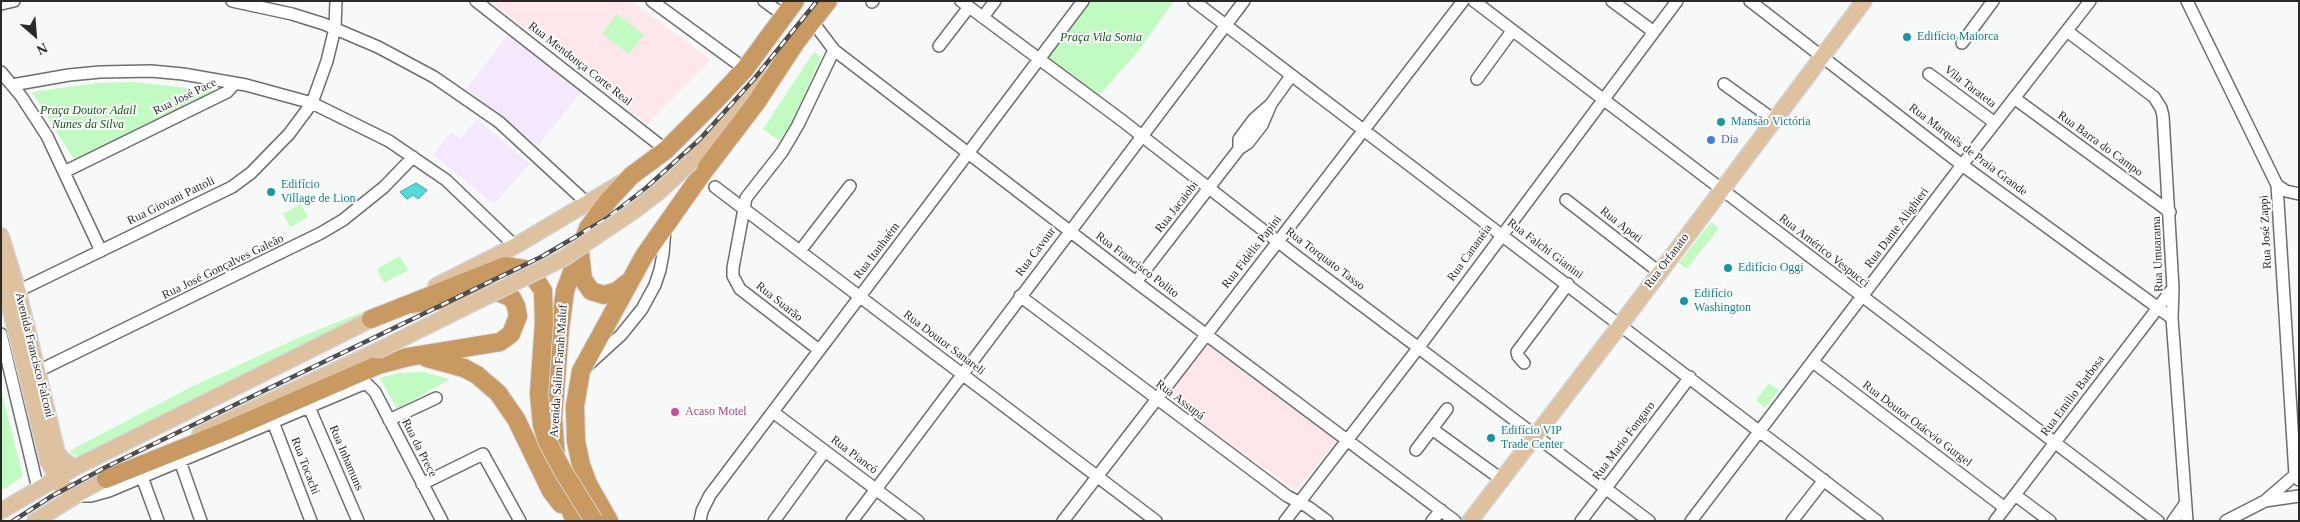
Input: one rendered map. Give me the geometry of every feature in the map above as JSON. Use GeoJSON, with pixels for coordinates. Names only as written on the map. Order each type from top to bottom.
{"type":"FeatureCollection","features":[{"type":"Feature","properties":{"kind":"highway","name":"Avenida Salim Farah Maluf"},"geometry":{"type":"LineString","coordinates":[[574,519],[557,473],[553,417],[560,329],[566,291],[588,228],[608,201],[631,176],[666,150],[745,69],[775,7],[795,1]]}},
{"type":"Feature","properties":{"kind":"highway","name":"Avenida Salim Farah Maluf"},"geometry":{"type":"LineString","coordinates":[[609,521],[588,484],[581,465],[576,441],[575,406],[582,372],[629,282],[665,224],[756,103],[796,42],[828,1]]}},
{"type":"Feature","properties":{"kind":"highway"},"geometry":{"type":"LineString","coordinates":[[580,250],[583,279],[591,291],[604,295],[617,291],[629,282]]}},
{"type":"Feature","properties":{"kind":"highway"},"geometry":{"type":"LineString","coordinates":[[371,319],[475,276],[505,266],[524,269],[532,274],[543,291],[544,322],[539,394],[542,425],[547,441],[563,471],[594,521]]}},
{"type":"Feature","properties":{"kind":"highway"},"geometry":{"type":"LineString","coordinates":[[106,479],[226,431],[370,368],[416,356],[500,342],[511,334],[517,320],[518,311],[509,296],[497,292],[411,304]]}},
{"type":"Feature","properties":{"kind":"highway"},"geometry":{"type":"LineString","coordinates":[[416,356],[464,368],[477,375],[498,393],[516,418],[551,491],[574,519]]}},
{"type":"Feature","properties":{"kind":"main road","name":"Rua Orfanato"},"geometry":{"type":"LineString","coordinates":[[1470,521],[1864,1]]}},
{"type":"Feature","properties":{"kind":"main road"},"geometry":{"type":"LineString","coordinates":[[35,521],[106,479],[377,350],[564,258],[660,192],[692,162],[796,42]]}},
{"type":"Feature","properties":{"kind":"main road"},"geometry":{"type":"LineString","coordinates":[[1,511],[74,468],[515,246],[631,176]]}},
{"type":"Feature","properties":{"kind":"main road","name":"Avenida Francisco Falconi"},"geometry":{"type":"LineString","coordinates":[[1,236],[18,291],[48,461],[57,479],[66,490],[75,496]]}},
{"type":"Feature","properties":{"kind":"main road","name":"Avenida Francisco Falconi"},"geometry":{"type":"LineString","coordinates":[[1,272],[57,452],[62,459],[74,468]]}},
{"type":"Feature","properties":{"kind":"street"},"geometry":{"type":"LineString","coordinates":[[1,4],[14,1]]}},
{"type":"Feature","properties":{"kind":"street"},"geometry":{"type":"LineString","coordinates":[[232,1],[292,14],[334,28],[378,47],[451,87],[499,122],[587,203]]}},
{"type":"Feature","properties":{"kind":"street","name":"Rua Giovani Pattoli"},"geometry":{"type":"LineString","coordinates":[[18,291],[232,187],[269,156],[289,134],[312,103],[327,61],[334,28],[336,1]]}},
{"type":"Feature","properties":{"kind":"street","name":"Rua Mendonça Corte Real"},"geometry":{"type":"LineString","coordinates":[[476,1],[666,150]]}},
{"type":"Feature","properties":{"kind":"street"},"geometry":{"type":"LineString","coordinates":[[652,1],[745,69]]}},
{"type":"Feature","properties":{"kind":"street"},"geometry":{"type":"LineString","coordinates":[[983,17],[995,1]]}},
{"type":"Feature","properties":{"kind":"street","name":"Rua Itanhaém"},"geometry":{"type":"LineString","coordinates":[[701,520],[710,496],[1083,1]]}},
{"type":"Feature","properties":{"kind":"street","name":"Rua Falchi Gianini"},"geometry":{"type":"LineString","coordinates":[[1194,1],[1621,324],[1877,521]]}},
{"type":"Feature","properties":{"kind":"street","name":"Rua Cavour"},"geometry":{"type":"LineString","coordinates":[[852,521],[1244,1]]}},
{"type":"Feature","properties":{"kind":"street","name":"Rua Fidélis Papini"},"geometry":{"type":"LineString","coordinates":[[1063,521],[1463,1]]}},
{"type":"Feature","properties":{"kind":"street","name":"Rua Américo Vespucci"},"geometry":{"type":"LineString","coordinates":[[1474,1],[2158,521]]}},
{"type":"Feature","properties":{"kind":"street"},"geometry":{"type":"LineString","coordinates":[[1612,1],[1654,32]]}},
{"type":"Feature","properties":{"kind":"street","name":"Rua Cananéia"},"geometry":{"type":"LineString","coordinates":[[1285,521],[1419,346],[1677,1]]}},
{"type":"Feature","properties":{"kind":"street","name":"Rua Marquês de Praia Grande"},"geometry":{"type":"LineString","coordinates":[[1750,1],[1962,165],[2172,318]]}},
{"type":"Feature","properties":{"kind":"street"},"geometry":{"type":"LineString","coordinates":[[1962,43],[1993,1]]}},
{"type":"Feature","properties":{"kind":"street","name":"Rua Dante Alighieri"},"geometry":{"type":"LineString","coordinates":[[1691,521],[1962,165],[2090,1]]}},
{"type":"Feature","properties":{"kind":"street","name":"Rua José Zappi"},"geometry":{"type":"LineString","coordinates":[[2186,1],[2277,184],[2297,478]]}},
{"type":"Feature","properties":{"kind":"street"},"geometry":{"type":"LineString","coordinates":[[939,46],[965,4]]}},
{"type":"Feature","properties":{"kind":"street","name":"Rua Torquato Tasso"},"geometry":{"type":"LineString","coordinates":[[965,4],[1142,135],[1278,241],[1649,521]]}},
{"type":"Feature","properties":{"kind":"street","name":"Rua Francisco Polito"},"geometry":{"type":"LineString","coordinates":[[812,21],[834,50],[967,154],[1455,521]]}},
{"type":"Feature","properties":{"kind":"street"},"geometry":{"type":"LineString","coordinates":[[1478,79],[1512,31]]}},
{"type":"Feature","properties":{"kind":"street","name":"Rua Umuarama"},"geometry":{"type":"LineString","coordinates":[[2067,31],[2158,102],[2163,116],[2174,288],[2172,318],[2187,521]]}},
{"type":"Feature","properties":{"kind":"street","name":"Rua Suarão"},"geometry":{"type":"LineString","coordinates":[[819,350],[747,295],[736,283],[733,268],[746,198],[782,152],[798,125],[834,50]]}},
{"type":"Feature","properties":{"kind":"street"},"geometry":{"type":"LineString","coordinates":[[12,85],[69,75],[132,71],[183,74],[235,83],[312,103],[389,141],[446,180],[515,246]]}},
{"type":"Feature","properties":{"kind":"street"},"geometry":{"type":"LineString","coordinates":[[1,72],[22,96],[46,136],[101,251]]}},
{"type":"Feature","properties":{"kind":"street","name":"Vila Tarateta"},"geometry":{"type":"LineString","coordinates":[[1929,74],[1995,123]]}},
{"type":"Feature","properties":{"kind":"street","name":"Rua Jacaiobi"},"geometry":{"type":"LineString","coordinates":[[1136,282],[1239,149],[1248,144],[1262,125],[1271,104],[1291,76]]}},
{"type":"Feature","properties":{"kind":"street","name":"Rua José Pace"},"geometry":{"type":"LineString","coordinates":[[64,172],[227,92],[235,83]]}},
{"type":"Feature","properties":{"kind":"street"},"geometry":{"type":"LineString","coordinates":[[1724,84],[1774,120]]}},
{"type":"Feature","properties":{"kind":"street","name":"Rua Barra do Campo"},"geometry":{"type":"LineString","coordinates":[[2014,98],[2170,212]]}},
{"type":"Feature","properties":{"kind":"street","name":"Rua José Gonçalves Galeão"},"geometry":{"type":"LineString","coordinates":[[33,374],[321,234],[343,220],[384,187],[413,157]]}},
{"type":"Feature","properties":{"kind":"street"},"geometry":{"type":"LineString","coordinates":[[2277,184],[2286,191],[2299,194]]}},
{"type":"Feature","properties":{"kind":"street"},"geometry":{"type":"LineString","coordinates":[[800,251],[850,186]]}},
{"type":"Feature","properties":{"kind":"street","name":"Rua Doutor Sanareli"},"geometry":{"type":"LineString","coordinates":[[716,187],[1156,521]]}},
{"type":"Feature","properties":{"kind":"street","name":"Rua Apoti"},"geometry":{"type":"LineString","coordinates":[[1566,200],[1659,272]]}},
{"type":"Feature","properties":{"kind":"street","name":"Avenida Salim Farah Maluf"},"geometry":{"type":"LineString","coordinates":[[582,372],[621,335],[642,309],[655,285],[660,270],[664,254],[665,224]]}},
{"type":"Feature","properties":{"kind":"street"},"geometry":{"type":"LineString","coordinates":[[1524,363],[1517,352],[1568,284]]}},
{"type":"Feature","properties":{"kind":"street","name":"Rua Emilio Barbosa"},"geometry":{"type":"LineString","coordinates":[[1995,521],[2174,288]]}},
{"type":"Feature","properties":{"kind":"street","name":"Rua Assupá"},"geometry":{"type":"LineString","coordinates":[[1020,296],[1287,496],[1300,502],[1327,521]]}},
{"type":"Feature","properties":{"kind":"street"},"geometry":{"type":"LineString","coordinates":[[1,334],[38,489]]}},
{"type":"Feature","properties":{"kind":"street","name":"Rua Doutor Otácvio Gurgel"},"geometry":{"type":"LineString","coordinates":[[1813,362],[2005,508]]}},
{"type":"Feature","properties":{"kind":"street","name":"Rua Mario Fongaro"},"geometry":{"type":"LineString","coordinates":[[1580,521],[1690,377]]}},
{"type":"Feature","properties":{"kind":"street","name":"Rua da Prece"},"geometry":{"type":"LineString","coordinates":[[308,407],[361,385],[367,384],[372,388],[442,521]]}},
{"type":"Feature","properties":{"kind":"street"},"geometry":{"type":"LineString","coordinates":[[389,420],[436,398]]}},
{"type":"Feature","properties":{"kind":"street"},"geometry":{"type":"LineString","coordinates":[[75,496],[84,497],[98,494],[142,478],[308,407]]}},
{"type":"Feature","properties":{"kind":"street","name":"Rua Inhamuns"},"geometry":{"type":"LineString","coordinates":[[308,407],[358,521]]}},
{"type":"Feature","properties":{"kind":"street"},"geometry":{"type":"LineString","coordinates":[[1416,450],[1447,409]]}},
{"type":"Feature","properties":{"kind":"street","name":"Rua Piancó"},"geometry":{"type":"LineString","coordinates":[[773,412],[918,521]]}},
{"type":"Feature","properties":{"kind":"street","name":"Rua Tocachi"},"geometry":{"type":"LineString","coordinates":[[273,422],[311,521]]}},
{"type":"Feature","properties":{"kind":"street"},"geometry":{"type":"LineString","coordinates":[[1432,429],[1501,479]]}},
{"type":"Feature","properties":{"kind":"street"},"geometry":{"type":"LineString","coordinates":[[774,521],[825,451]]}},
{"type":"Feature","properties":{"kind":"street"},"geometry":{"type":"LineString","coordinates":[[422,484],[482,453],[520,521]]}},
{"type":"Feature","properties":{"kind":"street"},"geometry":{"type":"LineString","coordinates":[[180,461],[201,521]]}},
{"type":"Feature","properties":{"kind":"street"},"geometry":{"type":"LineString","coordinates":[[142,478],[158,521]]}},
{"type":"Feature","properties":{"kind":"street"},"geometry":{"type":"LineString","coordinates":[[2226,521],[2265,501],[2297,478]]}},
{"type":"Feature","properties":{"kind":"street"},"geometry":{"type":"LineString","coordinates":[[1792,521],[1824,480]]}},
{"type":"Feature","properties":{"kind":"street"},"geometry":{"type":"LineString","coordinates":[[2015,495],[2050,521]]}},
{"type":"Feature","properties":{"kind":"street"},"geometry":{"type":"LineString","coordinates":[[2265,501],[2299,496]]}},
{"type":"Feature","properties":{"kind":"street"},"geometry":{"type":"LineString","coordinates":[[2173,521],[2185,504]]}},
{"type":"Feature","properties":{"kind":"street"},"geometry":{"type":"LineString","coordinates":[[1432,521],[1440,510]]}},
{"type":"Feature","properties":{"kind":"shaded area"},"geometry":{"type":"Polygon","coordinates":[[[490,1],[631,1],[711,60],[647,124],[490,1]]]}},
{"type":"Feature","properties":{"kind":"shaded area"},"geometry":{"type":"Polygon","coordinates":[[[509,34],[582,91],[538,146],[466,89],[509,34]]]}},
{"type":"Feature","properties":{"kind":"shaded area"},"geometry":{"type":"Polygon","coordinates":[[[477,119],[530,164],[494,204],[433,155],[451,132],[460,139],[477,119]]]}},
{"type":"Feature","properties":{"kind":"shaded area"},"geometry":{"type":"Polygon","coordinates":[[[1205,345],[1210,346],[1334,439],[1335,443],[1298,489],[1294,489],[1169,400],[1168,394],[1205,345]]]}},
{"type":"Feature","properties":{"kind":"green space","name":"Praça Vila Sonia"},"geometry":{"type":"Polygon","coordinates":[[[1083,1],[1174,1],[1139,50],[1097,98],[1041,56],[1083,1]]]}},
{"type":"Feature","properties":{"kind":"green space"},"geometry":{"type":"Polygon","coordinates":[[[617,14],[644,35],[629,54],[602,34],[617,14]]]}},
{"type":"Feature","properties":{"kind":"green space"},"geometry":{"type":"Polygon","coordinates":[[[814,52],[821,57],[792,122],[779,141],[763,129],[814,52]]]}},
{"type":"Feature","properties":{"kind":"green space","name":"Praça Doutor Adail Nunes da Silva"},"geometry":{"type":"Polygon","coordinates":[[[134,82],[216,91],[75,161],[32,92],[97,83],[134,82]]]}},
{"type":"Feature","properties":{"kind":"green space"},"geometry":{"type":"Polygon","coordinates":[[[301,204],[308,217],[290,227],[283,214],[301,204]]]}},
{"type":"Feature","properties":{"kind":"green space"},"geometry":{"type":"Polygon","coordinates":[[[1711,222],[1719,228],[1687,269],[1679,263],[1711,222]]]}},
{"type":"Feature","properties":{"kind":"green space"},"geometry":{"type":"Polygon","coordinates":[[[400,256],[408,270],[384,283],[377,269],[400,256]]]}},
{"type":"Feature","properties":{"kind":"green space"},"geometry":{"type":"Polygon","coordinates":[[[387,302],[79,456],[71,454],[71,450],[193,386],[298,338],[387,302]]]}},
{"type":"Feature","properties":{"kind":"green space"},"geometry":{"type":"Polygon","coordinates":[[[424,372],[450,379],[397,409],[380,378],[398,373],[424,372]]]}},
{"type":"Feature","properties":{"kind":"green space"},"geometry":{"type":"Polygon","coordinates":[[[1769,383],[1779,390],[1765,408],[1756,400],[1769,383]]]}},
{"type":"Feature","properties":{"kind":"green space"},"geometry":{"type":"Polygon","coordinates":[[[1,389],[23,476],[1,491],[1,389]]]}},
{"type":"Feature","properties":{"kind":"water"},"geometry":{"type":"Polygon","coordinates":[[[416,183],[427,190],[418,199],[413,195],[407,199],[400,192],[416,183]]]}},
{"type":"Feature","properties":{"kind":"railway"},"geometry":{"type":"LineString","coordinates":[[13,521],[52,496],[106,467],[541,257],[606,219],[646,188],[700,139],[754,79],[817,1]]}},
{"type":"Feature","properties":{"kind":"place","name":"Edifício Maiorca"},"geometry":{"type":"Point","coordinates":[1907,37]}},
{"type":"Feature","properties":{"kind":"place","name":"Mansão Victória"},"geometry":{"type":"Point","coordinates":[1721,122]}},
{"type":"Feature","properties":{"kind":"place","name":"Dia"},"geometry":{"type":"Point","coordinates":[1711,140]}},
{"type":"Feature","properties":{"kind":"place","name":"Edifício Village de Lion"},"geometry":{"type":"Point","coordinates":[271,192]}},
{"type":"Feature","properties":{"kind":"place","name":"Edifício Oggi"},"geometry":{"type":"Point","coordinates":[1728,268]}},
{"type":"Feature","properties":{"kind":"place","name":"Edifício Washington"},"geometry":{"type":"Point","coordinates":[1684,301]}},
{"type":"Feature","properties":{"kind":"place","name":"Acaso Motel"},"geometry":{"type":"Point","coordinates":[675,412]}},
{"type":"Feature","properties":{"kind":"place","name":"Edifício VIP Trade Center"},"geometry":{"type":"Point","coordinates":[1491,438]}}]}
